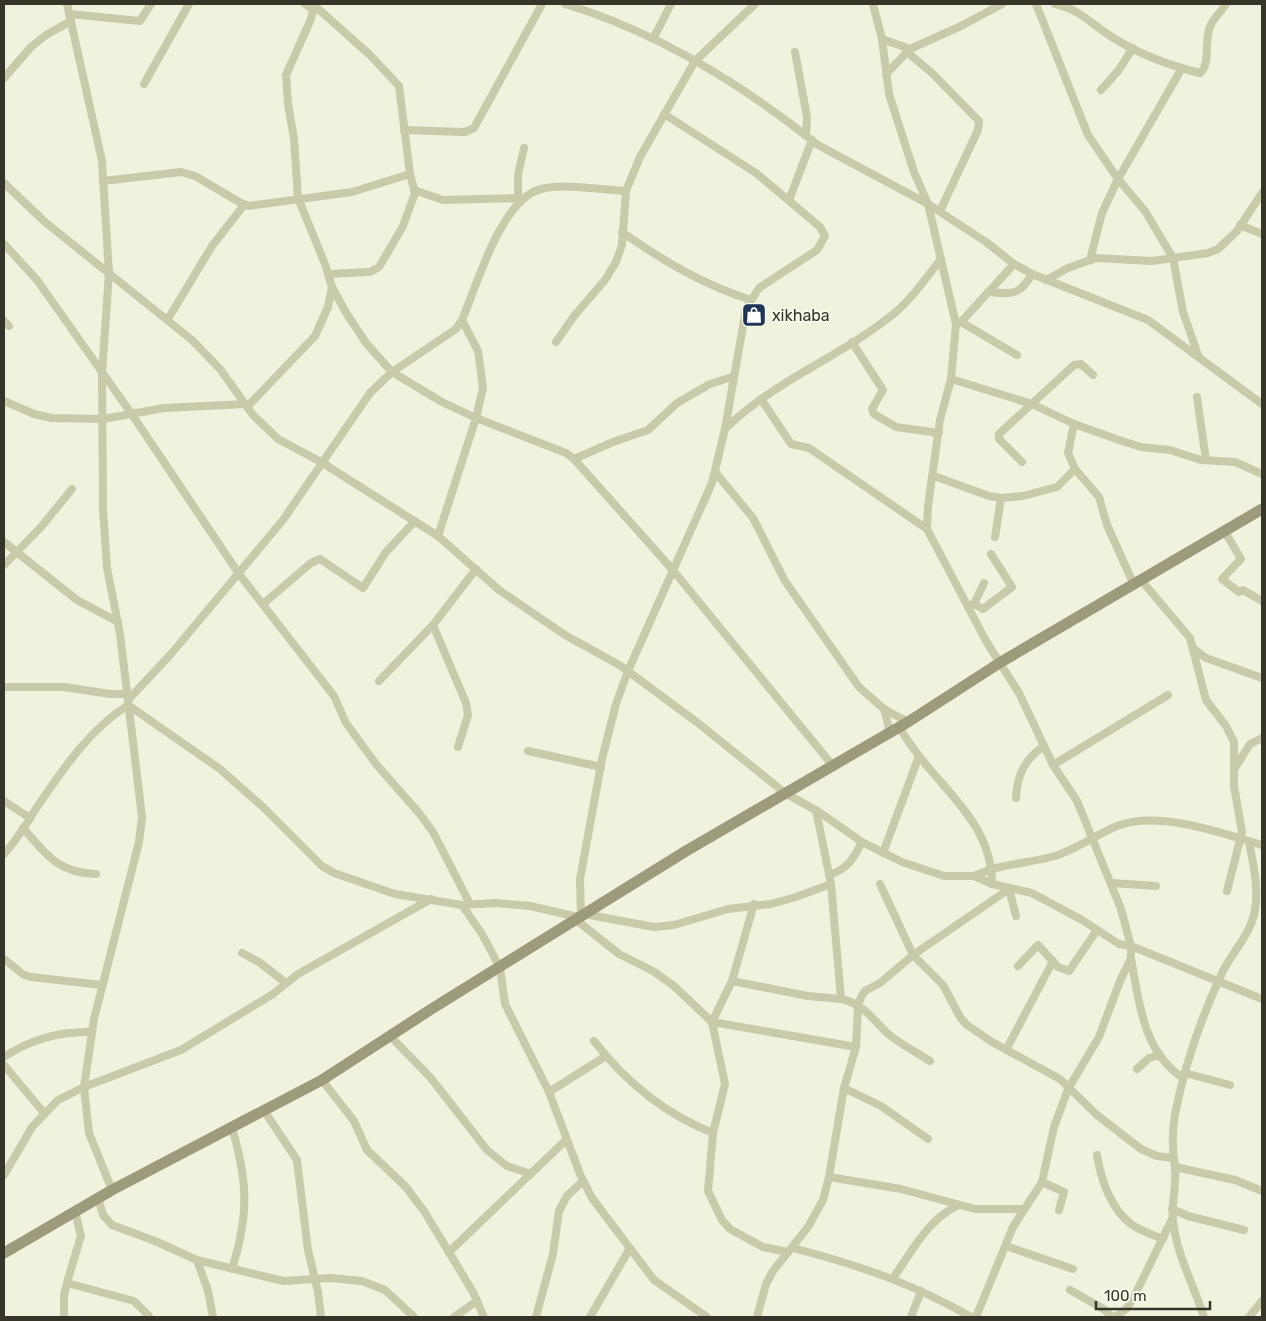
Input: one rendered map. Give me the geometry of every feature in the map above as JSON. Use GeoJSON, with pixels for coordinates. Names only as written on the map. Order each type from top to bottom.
{"type":"FeatureCollection","features":[{"type":"Feature","properties":{"kind":"street"},"geometry":{"type":"LineString","coordinates":[[67,4],[102,161],[104,181],[109,273],[102,373],[103,509],[107,568],[118,622],[142,828],[102,985],[92,1032],[84,1087],[90,1133],[112,1190]]}},
{"type":"Feature","properties":{"kind":"street"},"geometry":{"type":"LineString","coordinates":[[4,78],[31,47],[60,27],[70,17],[140,21],[151,4]]}},
{"type":"Feature","properties":{"kind":"street"},"geometry":{"type":"LineString","coordinates":[[144,84],[189,4]]}},
{"type":"Feature","properties":{"kind":"street"},"geometry":{"type":"LineString","coordinates":[[305,4],[315,7],[370,55],[395,81],[400,91],[410,174],[415,195],[404,226],[378,267],[370,272],[328,274]]}},
{"type":"Feature","properties":{"kind":"street"},"geometry":{"type":"LineString","coordinates":[[404,130],[465,132],[474,128],[542,4]]}},
{"type":"Feature","properties":{"kind":"street"},"geometry":{"type":"LineString","coordinates":[[565,4],[574,5],[653,39],[694,61],[834,154],[928,204],[986,242],[1014,264],[1032,274],[1148,320],[1262,404]]}},
{"type":"Feature","properties":{"kind":"street"},"geometry":{"type":"LineString","coordinates":[[653,39],[671,4]]}},
{"type":"Feature","properties":{"kind":"street"},"geometry":{"type":"LineString","coordinates":[[556,342],[574,316],[605,280],[616,262],[622,245],[626,191],[640,156],[694,61],[755,4]]}},
{"type":"Feature","properties":{"kind":"street"},"geometry":{"type":"LineString","coordinates":[[873,4],[882,39],[889,94],[928,204],[958,323],[951,379],[939,432],[934,476],[928,506],[927,530]]}},
{"type":"Feature","properties":{"kind":"street"},"geometry":{"type":"LineString","coordinates":[[886,74],[908,51],[1002,4]]}},
{"type":"Feature","properties":{"kind":"street"},"geometry":{"type":"LineString","coordinates":[[1036,4],[1080,120],[1088,135],[1118,179],[1145,211],[1173,258],[1183,312],[1198,355]]}},
{"type":"Feature","properties":{"kind":"street"},"geometry":{"type":"LineString","coordinates":[[1054,4],[1074,10],[1115,39],[1133,48],[1182,68],[1200,72],[1203,71],[1205,66],[1205,45],[1209,28],[1226,4]]}},
{"type":"Feature","properties":{"kind":"street"},"geometry":{"type":"LineString","coordinates":[[315,7],[286,75],[298,198],[332,287],[366,342],[392,372],[442,402],[574,459],[672,569],[832,766]]}},
{"type":"Feature","properties":{"kind":"street"},"geometry":{"type":"LineString","coordinates":[[60,27],[73,30]]}},
{"type":"Feature","properties":{"kind":"street"},"geometry":{"type":"LineString","coordinates":[[882,39],[908,51],[979,121],[978,130],[940,212]]}},
{"type":"Feature","properties":{"kind":"street"},"geometry":{"type":"LineString","coordinates":[[1101,90],[1118,71],[1133,48]]}},
{"type":"Feature","properties":{"kind":"street"},"geometry":{"type":"LineString","coordinates":[[789,200],[809,137],[795,52]]}},
{"type":"Feature","properties":{"kind":"street"},"geometry":{"type":"LineString","coordinates":[[1090,260],[1102,213],[1118,179],[1182,68]]}},
{"type":"Feature","properties":{"kind":"street"},"geometry":{"type":"LineString","coordinates":[[664,114],[756,173],[825,233],[824,242],[817,250],[759,288],[744,314],[716,472],[697,520],[672,569],[628,671],[616,704],[601,768],[580,879],[579,916],[619,954],[653,971],[674,986],[712,1022],[856,1046]]}},
{"type":"Feature","properties":{"kind":"street"},"geometry":{"type":"LineString","coordinates":[[4,854],[68,762],[90,736],[149,680],[288,513],[321,462],[370,393],[392,372],[446,337],[462,320],[502,225],[521,198],[518,175],[524,148]]}},
{"type":"Feature","properties":{"kind":"street"},"geometry":{"type":"LineString","coordinates":[[104,181],[181,172],[196,176],[244,205],[261,205],[298,198],[352,192],[410,174]]}},
{"type":"Feature","properties":{"kind":"street"},"geometry":{"type":"LineString","coordinates":[[4,183],[45,222],[168,319],[220,369],[247,405],[278,439],[321,462],[438,536],[499,590],[534,615],[628,671],[698,723],[785,793],[816,810],[862,842],[902,862],[944,876],[974,876],[1009,889],[1032,893],[1119,944],[1131,946],[1262,999]]}},
{"type":"Feature","properties":{"kind":"street"},"geometry":{"type":"LineString","coordinates":[[414,190],[442,200],[521,198],[541,189],[558,187],[626,191]]}},
{"type":"Feature","properties":{"kind":"street"},"geometry":{"type":"LineString","coordinates":[[1046,280],[1068,268],[1090,260],[1107,258],[1152,261],[1208,253],[1218,249],[1237,231],[1262,193]]}},
{"type":"Feature","properties":{"kind":"street"},"geometry":{"type":"LineString","coordinates":[[168,319],[212,246],[244,205]]}},
{"type":"Feature","properties":{"kind":"street"},"geometry":{"type":"LineString","coordinates":[[1240,225],[1262,234]]}},
{"type":"Feature","properties":{"kind":"street"},"geometry":{"type":"LineString","coordinates":[[622,232],[656,256],[710,286],[751,300]]}},
{"type":"Feature","properties":{"kind":"street"},"geometry":{"type":"LineString","coordinates":[[4,244],[37,280],[131,413],[239,574],[334,696],[346,723],[376,764],[419,813],[432,832],[466,905],[500,968],[505,1004],[549,1092],[566,1140],[592,1198],[654,1280],[707,1317]]}},
{"type":"Feature","properties":{"kind":"street"},"geometry":{"type":"LineString","coordinates":[[724,429],[761,399],[852,342],[898,310],[941,259]]}},
{"type":"Feature","properties":{"kind":"street"},"geometry":{"type":"LineString","coordinates":[[958,323],[1014,264]]}},
{"type":"Feature","properties":{"kind":"street"},"geometry":{"type":"LineString","coordinates":[[988,292],[1012,293],[1020,290],[1032,274]]}},
{"type":"Feature","properties":{"kind":"street"},"geometry":{"type":"LineString","coordinates":[[4,401],[34,414],[52,418],[103,419],[164,408],[247,405],[315,336],[328,307],[332,287]]}},
{"type":"Feature","properties":{"kind":"street"},"geometry":{"type":"LineString","coordinates":[[438,536],[476,418],[483,388],[481,361],[462,320]]}},
{"type":"Feature","properties":{"kind":"street"},"geometry":{"type":"LineString","coordinates":[[958,323],[1017,355]]}},
{"type":"Feature","properties":{"kind":"street"},"geometry":{"type":"LineString","coordinates":[[852,342],[883,390],[872,409],[874,414],[896,427],[939,432]]}},
{"type":"Feature","properties":{"kind":"street"},"geometry":{"type":"LineString","coordinates":[[1022,462],[998,437],[1078,364],[1093,376]]}},
{"type":"Feature","properties":{"kind":"street"},"geometry":{"type":"LineString","coordinates":[[574,459],[613,442],[648,430],[677,403],[710,384],[732,377]]}},
{"type":"Feature","properties":{"kind":"street"},"geometry":{"type":"LineString","coordinates":[[951,379],[1032,404],[1074,424],[1141,447],[1170,450],[1194,459],[1235,462],[1262,474]]}},
{"type":"Feature","properties":{"kind":"street"},"geometry":{"type":"LineString","coordinates":[[1197,397],[1206,460]]}},
{"type":"Feature","properties":{"kind":"street"},"geometry":{"type":"LineString","coordinates":[[761,399],[791,444],[809,448],[927,530],[971,606],[986,642],[1001,662],[1019,693],[1053,765],[1077,801],[1094,837],[1112,883],[1131,946],[1140,1014],[1160,1054],[1172,1070],[1184,1076],[1230,1085]]}},
{"type":"Feature","properties":{"kind":"street"},"geometry":{"type":"LineString","coordinates":[[726,412],[739,415]]}},
{"type":"Feature","properties":{"kind":"street"},"geometry":{"type":"LineString","coordinates":[[1074,424],[1068,453],[1076,469],[1100,498],[1107,525],[1138,583],[1185,631],[1194,649],[1206,700],[1226,726],[1234,742],[1234,786],[1259,895],[1253,919],[1219,980],[1184,1076],[1175,1116],[1172,1158],[1175,1167],[1172,1219],[1175,1238],[1204,1317]]}},
{"type":"Feature","properties":{"kind":"street"},"geometry":{"type":"LineString","coordinates":[[934,476],[989,496],[1001,498],[1023,496],[1057,487],[1076,469]]}},
{"type":"Feature","properties":{"kind":"street"},"geometry":{"type":"LineString","coordinates":[[716,472],[753,518],[785,581],[858,688],[884,709],[919,756],[967,812],[992,867],[992,884]]}},
{"type":"Feature","properties":{"kind":"street"},"geometry":{"type":"LineString","coordinates":[[4,565],[18,553],[72,489]]}},
{"type":"Feature","properties":{"kind":"street"},"geometry":{"type":"LineString","coordinates":[[995,537],[1001,498]]}},
{"type":"Feature","properties":{"kind":"street"},"geometry":{"type":"LineString","coordinates":[[4,1253],[112,1190],[265,1112],[322,1080],[579,916],[899,727],[1001,662],[1262,509]]}},
{"type":"Feature","properties":{"kind":"street"},"geometry":{"type":"LineString","coordinates":[[263,604],[311,563],[320,559],[363,588],[386,552],[415,521]]}},
{"type":"Feature","properties":{"kind":"street"},"geometry":{"type":"LineString","coordinates":[[1225,532],[1241,559],[1222,579],[1239,592],[1243,590],[1262,601]]}},
{"type":"Feature","properties":{"kind":"street"},"geometry":{"type":"LineString","coordinates":[[4,542],[77,600],[118,622]]}},
{"type":"Feature","properties":{"kind":"street"},"geometry":{"type":"LineString","coordinates":[[971,606],[983,609],[1012,587],[991,554]]}},
{"type":"Feature","properties":{"kind":"street"},"geometry":{"type":"LineString","coordinates":[[379,681],[433,625],[476,569]]}},
{"type":"Feature","properties":{"kind":"street"},"geometry":{"type":"LineString","coordinates":[[971,606],[984,583]]}},
{"type":"Feature","properties":{"kind":"street"},"geometry":{"type":"LineString","coordinates":[[433,625],[467,709],[468,715],[458,747]]}},
{"type":"Feature","properties":{"kind":"street"},"geometry":{"type":"LineString","coordinates":[[1194,649],[1212,660],[1262,678]]}},
{"type":"Feature","properties":{"kind":"street"},"geometry":{"type":"LineString","coordinates":[[4,688],[64,687],[110,694],[128,700],[220,769],[327,869],[388,892],[466,905],[530,906],[579,916],[654,927],[674,925],[728,909],[754,904],[771,904],[831,884]]}},
{"type":"Feature","properties":{"kind":"street"},"geometry":{"type":"LineString","coordinates":[[1053,765],[1168,695]]}},
{"type":"Feature","properties":{"kind":"street"},"geometry":{"type":"LineString","coordinates":[[884,709],[899,727]]}},
{"type":"Feature","properties":{"kind":"street"},"geometry":{"type":"LineString","coordinates":[[1235,768],[1250,744],[1262,738]]}},
{"type":"Feature","properties":{"kind":"street"},"geometry":{"type":"LineString","coordinates":[[1016,798],[1019,774],[1034,753],[1044,746]]}},
{"type":"Feature","properties":{"kind":"street"},"geometry":{"type":"LineString","coordinates":[[528,751],[601,768]]}},
{"type":"Feature","properties":{"kind":"street"},"geometry":{"type":"LineString","coordinates":[[884,853],[919,756]]}},
{"type":"Feature","properties":{"kind":"street"},"geometry":{"type":"LineString","coordinates":[[4,801],[30,818]]}},
{"type":"Feature","properties":{"kind":"street"},"geometry":{"type":"LineString","coordinates":[[816,810],[831,884],[841,999]]}},
{"type":"Feature","properties":{"kind":"street"},"geometry":{"type":"LineString","coordinates":[[974,876],[992,867],[1054,856],[1118,826],[1148,822],[1190,825],[1262,845]]}},
{"type":"Feature","properties":{"kind":"street"},"geometry":{"type":"LineString","coordinates":[[23,828],[55,863],[79,874],[96,874]]}},
{"type":"Feature","properties":{"kind":"street"},"geometry":{"type":"LineString","coordinates":[[1227,891],[1245,840]]}},
{"type":"Feature","properties":{"kind":"street"},"geometry":{"type":"LineString","coordinates":[[829,875],[843,870],[852,862],[862,842]]}},
{"type":"Feature","properties":{"kind":"street"},"geometry":{"type":"LineString","coordinates":[[1112,883],[1156,886]]}},
{"type":"Feature","properties":{"kind":"street"},"geometry":{"type":"LineString","coordinates":[[880,884],[913,956],[943,985],[960,1017],[967,1024],[1006,1050],[1054,1075],[1141,1149],[1157,1156],[1172,1158]]}},
{"type":"Feature","properties":{"kind":"street"},"geometry":{"type":"LineString","coordinates":[[757,1317],[766,1284],[815,1216],[822,1200],[829,1177],[844,1088],[856,1046],[858,1005],[865,991],[880,983],[913,956],[1009,889]]}},
{"type":"Feature","properties":{"kind":"street"},"geometry":{"type":"LineString","coordinates":[[1009,889],[1016,916]]}},
{"type":"Feature","properties":{"kind":"street"},"geometry":{"type":"LineString","coordinates":[[4,1175],[19,1147],[44,1113],[58,1100],[84,1087],[169,1056],[273,994],[286,983],[430,898]]}},
{"type":"Feature","properties":{"kind":"street"},"geometry":{"type":"LineString","coordinates":[[754,904],[732,981],[712,1022],[725,1084],[713,1133],[708,1191],[722,1220],[730,1230],[763,1247],[790,1250],[893,1278],[971,1317]]}},
{"type":"Feature","properties":{"kind":"street"},"geometry":{"type":"LineString","coordinates":[[1018,966],[1038,945],[1052,962],[1065,972],[1069,972],[1097,930]]}},
{"type":"Feature","properties":{"kind":"street"},"geometry":{"type":"LineString","coordinates":[[242,953],[259,962],[286,983]]}},
{"type":"Feature","properties":{"kind":"street"},"geometry":{"type":"LineString","coordinates":[[976,1317],[1013,1227],[1042,1182],[1054,1127],[1068,1088],[1099,1037],[1120,981],[1132,958]]}},
{"type":"Feature","properties":{"kind":"street"},"geometry":{"type":"LineString","coordinates":[[4,959],[31,978],[102,985]]}},
{"type":"Feature","properties":{"kind":"street"},"geometry":{"type":"LineString","coordinates":[[1006,1050],[1052,962]]}},
{"type":"Feature","properties":{"kind":"street"},"geometry":{"type":"LineString","coordinates":[[732,981],[808,996],[841,999],[858,1005],[879,1023],[887,1033],[930,1061]]}},
{"type":"Feature","properties":{"kind":"street"},"geometry":{"type":"LineString","coordinates":[[4,1057],[25,1044],[47,1037],[73,1031],[92,1032]]}},
{"type":"Feature","properties":{"kind":"street"},"geometry":{"type":"LineString","coordinates":[[390,1036],[430,1077],[487,1150],[507,1166],[531,1174]]}},
{"type":"Feature","properties":{"kind":"street"},"geometry":{"type":"LineString","coordinates":[[594,1041],[634,1086],[665,1108],[713,1133]]}},
{"type":"Feature","properties":{"kind":"street"},"geometry":{"type":"LineString","coordinates":[[1137,1069],[1149,1058],[1160,1054]]}},
{"type":"Feature","properties":{"kind":"street"},"geometry":{"type":"LineString","coordinates":[[549,1092],[606,1056]]}},
{"type":"Feature","properties":{"kind":"street"},"geometry":{"type":"LineString","coordinates":[[4,1065],[44,1113]]}},
{"type":"Feature","properties":{"kind":"street"},"geometry":{"type":"LineString","coordinates":[[322,1080],[354,1121],[367,1150],[405,1186],[449,1252],[477,1300],[484,1317]]}},
{"type":"Feature","properties":{"kind":"street"},"geometry":{"type":"LineString","coordinates":[[844,1088],[881,1106],[928,1139]]}},
{"type":"Feature","properties":{"kind":"street"},"geometry":{"type":"LineString","coordinates":[[265,1112],[297,1160],[308,1250],[318,1292],[321,1317]]}},
{"type":"Feature","properties":{"kind":"street"},"geometry":{"type":"LineString","coordinates":[[232,1128],[243,1170],[245,1220],[232,1269]]}},
{"type":"Feature","properties":{"kind":"street"},"geometry":{"type":"LineString","coordinates":[[449,1252],[566,1140]]}},
{"type":"Feature","properties":{"kind":"street"},"geometry":{"type":"LineString","coordinates":[[1096,1155],[1106,1190],[1126,1220],[1133,1226],[1164,1237],[1175,1238]]}},
{"type":"Feature","properties":{"kind":"street"},"geometry":{"type":"LineString","coordinates":[[1175,1167],[1235,1180],[1262,1191]]}},
{"type":"Feature","properties":{"kind":"street"},"geometry":{"type":"LineString","coordinates":[[829,1177],[901,1189],[957,1206],[975,1209],[1024,1209]]}},
{"type":"Feature","properties":{"kind":"street"},"geometry":{"type":"LineString","coordinates":[[536,1317],[554,1254],[559,1211],[568,1196],[583,1181]]}},
{"type":"Feature","properties":{"kind":"street"},"geometry":{"type":"LineString","coordinates":[[1042,1182],[1064,1192],[1059,1210]]}},
{"type":"Feature","properties":{"kind":"street"},"geometry":{"type":"LineString","coordinates":[[98,1198],[103,1215],[112,1225],[155,1241],[197,1260],[282,1281],[314,1279],[362,1281],[377,1285],[389,1293],[414,1317]]}},
{"type":"Feature","properties":{"kind":"street"},"geometry":{"type":"LineString","coordinates":[[893,1278],[933,1223],[946,1211],[957,1206]]}},
{"type":"Feature","properties":{"kind":"street"},"geometry":{"type":"LineString","coordinates":[[1172,1210],[1244,1230]]}},
{"type":"Feature","properties":{"kind":"street"},"geometry":{"type":"LineString","coordinates":[[64,1317],[67,1283],[81,1236],[75,1211]]}},
{"type":"Feature","properties":{"kind":"street"},"geometry":{"type":"LineString","coordinates":[[1070,1290],[1114,1317],[1126,1310],[1172,1219]]}},
{"type":"Feature","properties":{"kind":"street"},"geometry":{"type":"LineString","coordinates":[[1006,1246],[1073,1269]]}},
{"type":"Feature","properties":{"kind":"street"},"geometry":{"type":"LineString","coordinates":[[590,1317],[630,1248]]}},
{"type":"Feature","properties":{"kind":"street"},"geometry":{"type":"LineString","coordinates":[[197,1260],[208,1291],[213,1317]]}},
{"type":"Feature","properties":{"kind":"street"},"geometry":{"type":"LineString","coordinates":[[67,1283],[134,1301],[149,1316]]}},
{"type":"Feature","properties":{"kind":"street"},"geometry":{"type":"LineString","coordinates":[[911,1317],[921,1291]]}},
{"type":"Feature","properties":{"kind":"street"},"geometry":{"type":"LineString","coordinates":[[454,1317],[477,1300]]}},
{"type":"Feature","properties":{"kind":"street"},"geometry":{"type":"LineString","coordinates":[[1249,1317],[1262,1301]]}},
{"type":"Feature","properties":{"kind":"place","name":"xikhaba"},"geometry":{"type":"Point","coordinates":[754,315]}}]}
